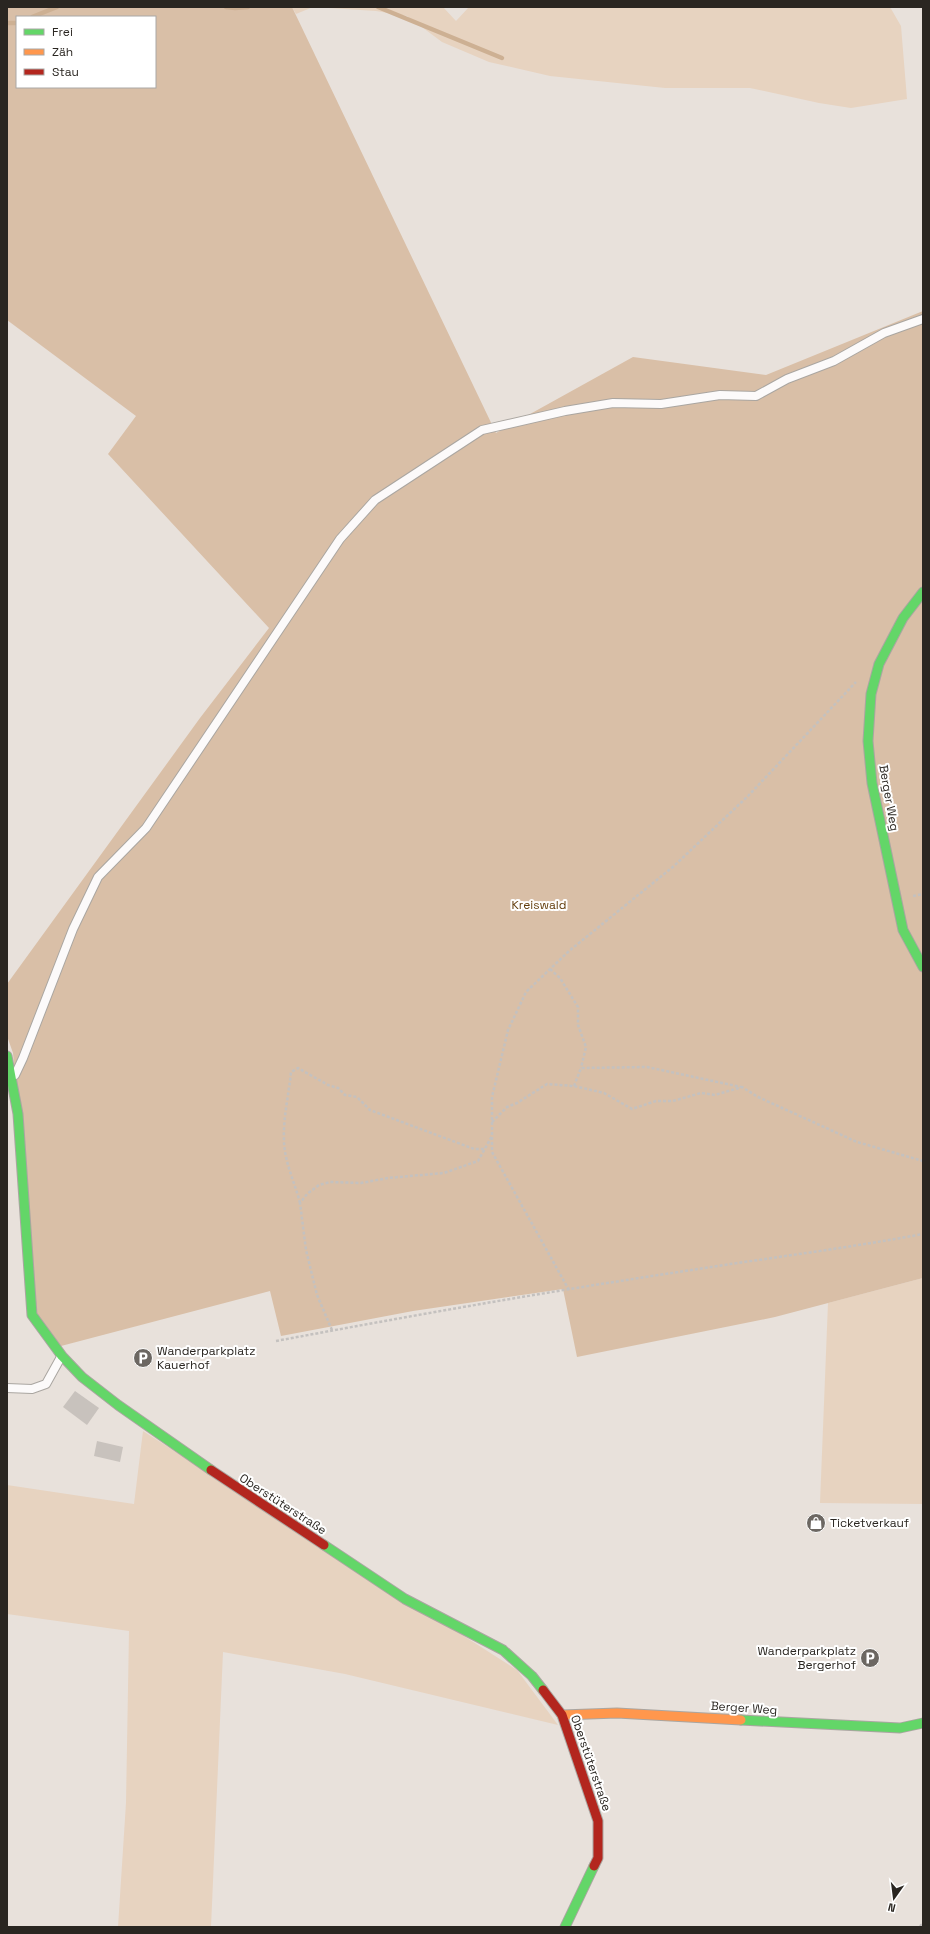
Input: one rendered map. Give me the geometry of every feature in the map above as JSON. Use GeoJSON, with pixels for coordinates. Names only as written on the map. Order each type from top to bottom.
{"type":"FeatureCollection","features":[{"type":"Feature","properties":{"kind":"street","name":"Berger Weg"},"geometry":{"type":"LineString","coordinates":[[923,592],[903,616],[877,667],[872,688],[870,711],[870,772],[872,783],[904,930],[907,940],[923,967]]}},
{"type":"Feature","properties":{"kind":"street","name":"Oberstüterstraße"},"geometry":{"type":"LineString","coordinates":[[7,1056],[10,1082],[18,1114],[32,1315],[62,1356],[82,1377],[180,1450],[405,1599],[503,1650],[532,1676],[562,1715],[598,1821],[598,1858],[565,1927]]}},
{"type":"Feature","properties":{"kind":"street","name":"Berger Weg"},"geometry":{"type":"LineString","coordinates":[[562,1715],[617,1712],[900,1728],[923,1723]]}},
{"type":"Feature","properties":{"kind":"lane"},"geometry":{"type":"LineString","coordinates":[[10,1082],[23,1058],[73,929],[98,877],[146,828],[340,539],[375,500],[482,430],[565,411],[613,403],[661,404],[720,395],[756,396],[787,379],[834,361],[884,333],[923,319]]}},
{"type":"Feature","properties":{"kind":"lane"},"geometry":{"type":"LineString","coordinates":[[7,1388],[32,1389],[46,1384],[62,1356]]}},
{"type":"Feature","properties":{"kind":"path"},"geometry":{"type":"LineString","coordinates":[[569,1290],[492,1152],[492,1097],[508,1030],[526,992],[569,951],[680,860],[748,796],[851,685],[858,680]]}},
{"type":"Feature","properties":{"kind":"path"},"geometry":{"type":"LineString","coordinates":[[550,969],[560,978],[578,1006],[578,1025],[586,1047],[581,1068],[574,1086]]}},
{"type":"Feature","properties":{"kind":"path"},"geometry":{"type":"LineString","coordinates":[[581,1068],[647,1067],[742,1087],[758,1097],[857,1142],[923,1161]]}},
{"type":"Feature","properties":{"kind":"path"},"geometry":{"type":"LineString","coordinates":[[332,1330],[317,1295],[306,1250],[300,1203],[288,1163],[284,1141],[285,1114],[291,1072],[298,1068],[328,1085],[338,1088],[345,1095],[357,1097],[370,1110],[474,1148],[485,1149]]}},
{"type":"Feature","properties":{"kind":"path"},"geometry":{"type":"LineString","coordinates":[[492,1123],[507,1107],[517,1104],[547,1084],[574,1086],[604,1093],[632,1108],[656,1101],[673,1101],[701,1093],[715,1095],[742,1087]]}},
{"type":"Feature","properties":{"kind":"path"},"geometry":{"type":"LineString","coordinates":[[300,1203],[319,1185],[330,1182],[361,1183],[388,1178],[444,1173],[478,1161],[492,1136]]}},
{"type":"Feature","properties":{"kind":"path"},"geometry":{"type":"LineString","coordinates":[[276,1341],[332,1330],[569,1290],[861,1246],[923,1234]]}},
{"type":"Feature","properties":{"kind":"path"},"geometry":{"type":"LineString","coordinates":[[829,1520],[856,1524]]}},
{"type":"Feature","properties":{"kind":"path"},"geometry":{"type":"LineString","coordinates":[[920,1927],[921,1924],[923,1925]]}},
{"type":"Feature","properties":{"kind":"shaded area"},"geometry":{"type":"Polygon","coordinates":[[[292,7],[313,7],[296,14],[292,7]]]}},
{"type":"Feature","properties":{"kind":"shaded area"},"geometry":{"type":"Polygon","coordinates":[[[313,7],[443,7],[456,21],[469,7],[890,7],[901,26],[907,99],[851,108],[819,103],[750,88],[665,88],[550,76],[489,62],[442,42],[407,16],[376,11],[313,7]]]}},
{"type":"Feature","properties":{"kind":"shaded area"},"geometry":{"type":"Polygon","coordinates":[[[923,1278],[923,1504],[820,1503],[828,1303],[923,1278]]]}},
{"type":"Feature","properties":{"kind":"shaded area"},"geometry":{"type":"Polygon","coordinates":[[[143,1431],[517,1670],[558,1725],[345,1674],[223,1652],[211,1927],[118,1927],[126,1803],[129,1631],[7,1614],[7,1485],[134,1504],[143,1431]]]}},
{"type":"Feature","properties":{"kind":"green space","name":"Kreiswald"},"geometry":{"type":"Polygon","coordinates":[[[7,7],[292,7],[496,433],[633,357],[766,375],[923,311],[923,1278],[775,1317],[577,1357],[563,1289],[413,1311],[281,1336],[270,1291],[61,1346],[37,1315],[13,1053],[7,1036],[7,984],[200,718],[269,628],[108,454],[136,416],[7,320],[7,7]]]}},
{"type":"Feature","properties":{"kind":"building"},"geometry":{"type":"Polygon","coordinates":[[[75,1391],[99,1408],[87,1425],[63,1407],[75,1391]]]}},
{"type":"Feature","properties":{"kind":"building"},"geometry":{"type":"Polygon","coordinates":[[[97,1441],[123,1447],[120,1462],[94,1456],[97,1441]]]}},
{"type":"Feature","properties":{"kind":"waterway"},"geometry":{"type":"LineString","coordinates":[[34,16],[57,7]]}},
{"type":"Feature","properties":{"kind":"waterway"},"geometry":{"type":"LineString","coordinates":[[226,7],[248,7]]}},
{"type":"Feature","properties":{"kind":"waterway"},"geometry":{"type":"LineString","coordinates":[[378,7],[502,58]]}},
{"type":"Feature","properties":{"kind":"waterway"},"geometry":{"type":"LineString","coordinates":[[7,23],[16,23]]}},
{"type":"Feature","properties":{"kind":"traffic: fast"},"geometry":{"type":"LineString","coordinates":[[923,592],[903,618],[879,664],[871,694],[868,741],[872,783],[903,930],[923,967]]}},
{"type":"Feature","properties":{"kind":"traffic: fast"},"geometry":{"type":"LineString","coordinates":[[7,1056],[18,1114],[32,1315],[62,1356],[82,1377],[118,1405],[211,1470]]}},
{"type":"Feature","properties":{"kind":"traffic: fast"},"geometry":{"type":"LineString","coordinates":[[324,1545],[405,1599],[503,1650],[532,1676],[543,1690]]}},
{"type":"Feature","properties":{"kind":"traffic: fast"},"geometry":{"type":"LineString","coordinates":[[741,1720],[900,1728],[923,1723]]}},
{"type":"Feature","properties":{"kind":"traffic: fast"},"geometry":{"type":"LineString","coordinates":[[565,1927],[594,1866]]}},
{"type":"Feature","properties":{"kind":"traffic: slow"},"geometry":{"type":"LineString","coordinates":[[562,1715],[617,1713],[741,1720]]}},
{"type":"Feature","properties":{"kind":"traffic: jam"},"geometry":{"type":"LineString","coordinates":[[211,1470],[324,1545]]}},
{"type":"Feature","properties":{"kind":"traffic: jam"},"geometry":{"type":"LineString","coordinates":[[543,1690],[562,1715],[598,1821],[598,1858],[594,1866]]}},
{"type":"Feature","properties":{"kind":"place","name":"Wanderparkplatz Kauerhof"},"geometry":{"type":"Point","coordinates":[143,1358]}},
{"type":"Feature","properties":{"kind":"place","name":"Ticketverkauf"},"geometry":{"type":"Point","coordinates":[816,1523]}},
{"type":"Feature","properties":{"kind":"place","name":"Wanderparkplatz Bergerhof"},"geometry":{"type":"Point","coordinates":[870,1658]}}]}
